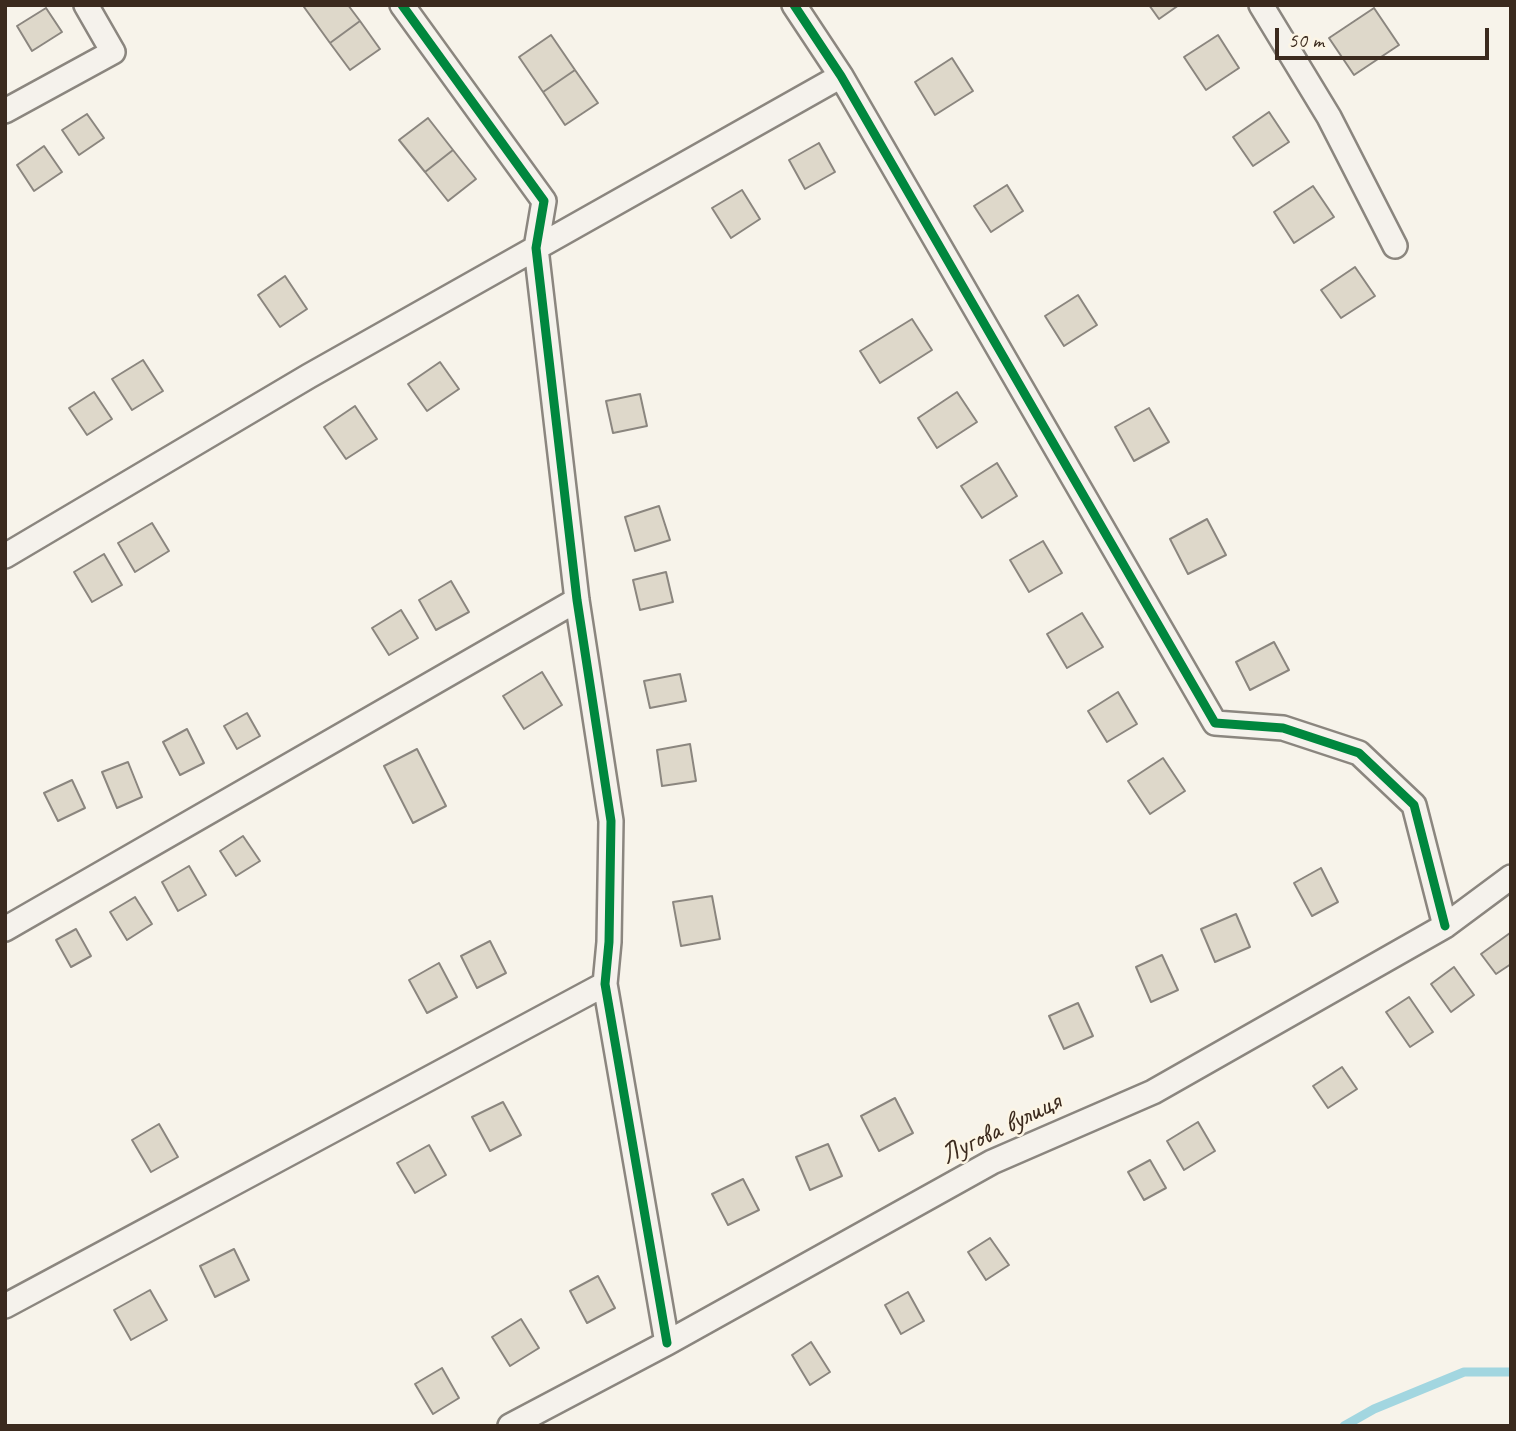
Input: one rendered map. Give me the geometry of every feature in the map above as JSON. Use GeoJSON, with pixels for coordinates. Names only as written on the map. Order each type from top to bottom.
{"type":"FeatureCollection","features":[{"type":"Feature","properties":{"kind":"street"},"geometry":{"type":"LineString","coordinates":[[5,111],[113,52],[86,5]]}},
{"type":"Feature","properties":{"kind":"street"},"geometry":{"type":"LineString","coordinates":[[402,5],[544,201],[536,248],[577,600],[611,821],[609,942],[604,984],[667,1343]]}},
{"type":"Feature","properties":{"kind":"street"},"geometry":{"type":"LineString","coordinates":[[794,5],[841,76],[1215,723],[1283,728],[1359,753],[1414,805],[1445,926]]}},
{"type":"Feature","properties":{"kind":"street"},"geometry":{"type":"LineString","coordinates":[[1261,5],[1329,117],[1395,246]]}},
{"type":"Feature","properties":{"kind":"street"},"geometry":{"type":"LineString","coordinates":[[5,556],[309,376],[841,76]]}},
{"type":"Feature","properties":{"kind":"street"},"geometry":{"type":"LineString","coordinates":[[5,929],[577,600]]}},
{"type":"Feature","properties":{"kind":"street","name":"Лугова вулиця"},"geometry":{"type":"LineString","coordinates":[[510,1426],[667,1343],[992,1162],[1153,1092],[1445,926],[1511,877]]}},
{"type":"Feature","properties":{"kind":"street"},"geometry":{"type":"LineString","coordinates":[[5,1306],[604,984]]}},
{"type":"Feature","properties":{"kind":"building"},"geometry":{"type":"Polygon","coordinates":[[[348,5],[360,21],[330,43],[304,7],[348,5]]]}},
{"type":"Feature","properties":{"kind":"building"},"geometry":{"type":"Polygon","coordinates":[[[1149,5],[1179,5],[1159,19],[1149,5]]]}},
{"type":"Feature","properties":{"kind":"building"},"geometry":{"type":"Polygon","coordinates":[[[46,8],[62,32],[32,51],[17,26],[46,8]]]}},
{"type":"Feature","properties":{"kind":"building"},"geometry":{"type":"Polygon","coordinates":[[[1374,8],[1399,45],[1354,75],[1329,38],[1374,8]]]}},
{"type":"Feature","properties":{"kind":"building"},"geometry":{"type":"Polygon","coordinates":[[[360,21],[380,49],[350,70],[330,43],[360,21]]]}},
{"type":"Feature","properties":{"kind":"building"},"geometry":{"type":"Polygon","coordinates":[[[551,35],[575,70],[543,92],[519,57],[551,35]]]}},
{"type":"Feature","properties":{"kind":"building"},"geometry":{"type":"Polygon","coordinates":[[[1218,35],[1239,68],[1206,90],[1184,57],[1218,35]]]}},
{"type":"Feature","properties":{"kind":"building"},"geometry":{"type":"Polygon","coordinates":[[[952,58],[973,91],[935,115],[915,82],[952,58]]]}},
{"type":"Feature","properties":{"kind":"building"},"geometry":{"type":"Polygon","coordinates":[[[575,70],[598,103],[565,125],[543,92],[575,70]]]}},
{"type":"Feature","properties":{"kind":"building"},"geometry":{"type":"Polygon","coordinates":[[[1269,112],[1289,142],[1253,166],[1233,137],[1269,112]]]}},
{"type":"Feature","properties":{"kind":"building"},"geometry":{"type":"Polygon","coordinates":[[[87,114],[104,138],[79,155],[62,130],[87,114]]]}},
{"type":"Feature","properties":{"kind":"building"},"geometry":{"type":"Polygon","coordinates":[[[428,118],[453,150],[425,172],[399,140],[428,118]]]}},
{"type":"Feature","properties":{"kind":"building"},"geometry":{"type":"Polygon","coordinates":[[[819,143],[835,172],[805,189],[789,160],[819,143]]]}},
{"type":"Feature","properties":{"kind":"building"},"geometry":{"type":"Polygon","coordinates":[[[44,146],[62,172],[34,191],[17,165],[44,146]]]}},
{"type":"Feature","properties":{"kind":"building"},"geometry":{"type":"Polygon","coordinates":[[[453,150],[476,179],[448,201],[425,172],[453,150]]]}},
{"type":"Feature","properties":{"kind":"building"},"geometry":{"type":"Polygon","coordinates":[[[1007,185],[1023,211],[991,232],[974,206],[1007,185]]]}},
{"type":"Feature","properties":{"kind":"building"},"geometry":{"type":"Polygon","coordinates":[[[1313,186],[1334,217],[1294,243],[1274,212],[1313,186]]]}},
{"type":"Feature","properties":{"kind":"building"},"geometry":{"type":"Polygon","coordinates":[[[742,190],[760,219],[731,238],[712,208],[742,190]]]}},
{"type":"Feature","properties":{"kind":"building"},"geometry":{"type":"Polygon","coordinates":[[[1355,267],[1375,296],[1341,318],[1321,290],[1355,267]]]}},
{"type":"Feature","properties":{"kind":"building"},"geometry":{"type":"Polygon","coordinates":[[[285,276],[307,309],[280,327],[258,295],[285,276]]]}},
{"type":"Feature","properties":{"kind":"building"},"geometry":{"type":"Polygon","coordinates":[[[1078,295],[1097,325],[1064,346],[1045,316],[1078,295]]]}},
{"type":"Feature","properties":{"kind":"building"},"geometry":{"type":"Polygon","coordinates":[[[912,319],[932,350],[880,383],[860,351],[912,319]]]}},
{"type":"Feature","properties":{"kind":"building"},"geometry":{"type":"Polygon","coordinates":[[[143,360],[163,391],[132,410],[112,379],[143,360]]]}},
{"type":"Feature","properties":{"kind":"building"},"geometry":{"type":"Polygon","coordinates":[[[440,362],[459,389],[427,411],[408,384],[440,362]]]}},
{"type":"Feature","properties":{"kind":"building"},"geometry":{"type":"Polygon","coordinates":[[[94,392],[112,419],[87,435],[69,408],[94,392]]]}},
{"type":"Feature","properties":{"kind":"building"},"geometry":{"type":"Polygon","coordinates":[[[957,392],[977,422],[937,448],[918,418],[957,392]]]}},
{"type":"Feature","properties":{"kind":"building"},"geometry":{"type":"Polygon","coordinates":[[[640,394],[647,426],[613,433],[606,401],[640,394]]]}},
{"type":"Feature","properties":{"kind":"building"},"geometry":{"type":"Polygon","coordinates":[[[355,406],[377,439],[346,459],[324,427],[355,406]]]}},
{"type":"Feature","properties":{"kind":"building"},"geometry":{"type":"Polygon","coordinates":[[[1149,408],[1169,442],[1134,461],[1115,427],[1149,408]]]}},
{"type":"Feature","properties":{"kind":"building"},"geometry":{"type":"Polygon","coordinates":[[[997,463],[1017,496],[982,518],[961,486],[997,463]]]}},
{"type":"Feature","properties":{"kind":"building"},"geometry":{"type":"Polygon","coordinates":[[[659,506],[670,540],[635,551],[625,517],[659,506]]]}},
{"type":"Feature","properties":{"kind":"building"},"geometry":{"type":"Polygon","coordinates":[[[1207,519],[1226,555],[1188,574],[1170,539],[1207,519]]]}},
{"type":"Feature","properties":{"kind":"building"},"geometry":{"type":"Polygon","coordinates":[[[152,523],[169,551],[135,572],[118,543],[152,523]]]}},
{"type":"Feature","properties":{"kind":"building"},"geometry":{"type":"Polygon","coordinates":[[[1043,541],[1062,573],[1029,592],[1010,560],[1043,541]]]}},
{"type":"Feature","properties":{"kind":"building"},"geometry":{"type":"Polygon","coordinates":[[[104,554],[122,585],[92,602],[74,572],[104,554]]]}},
{"type":"Feature","properties":{"kind":"building"},"geometry":{"type":"Polygon","coordinates":[[[666,572],[673,602],[640,610],[633,580],[666,572]]]}},
{"type":"Feature","properties":{"kind":"building"},"geometry":{"type":"Polygon","coordinates":[[[451,581],[469,612],[436,630],[419,600],[451,581]]]}},
{"type":"Feature","properties":{"kind":"building"},"geometry":{"type":"Polygon","coordinates":[[[401,610],[418,638],[389,655],[372,628],[401,610]]]}},
{"type":"Feature","properties":{"kind":"building"},"geometry":{"type":"Polygon","coordinates":[[[1082,613],[1103,647],[1067,668],[1047,634],[1082,613]]]}},
{"type":"Feature","properties":{"kind":"building"},"geometry":{"type":"Polygon","coordinates":[[[1274,642],[1289,670],[1250,690],[1236,662],[1274,642]]]}},
{"type":"Feature","properties":{"kind":"building"},"geometry":{"type":"Polygon","coordinates":[[[542,672],[562,705],[524,729],[503,696],[542,672]]]}},
{"type":"Feature","properties":{"kind":"building"},"geometry":{"type":"Polygon","coordinates":[[[680,674],[686,701],[650,708],[644,681],[680,674]]]}},
{"type":"Feature","properties":{"kind":"building"},"geometry":{"type":"Polygon","coordinates":[[[1118,692],[1137,724],[1107,742],[1088,711],[1118,692]]]}},
{"type":"Feature","properties":{"kind":"building"},"geometry":{"type":"Polygon","coordinates":[[[247,713],[260,736],[237,749],[224,726],[247,713]]]}},
{"type":"Feature","properties":{"kind":"building"},"geometry":{"type":"Polygon","coordinates":[[[187,729],[204,763],[180,775],[163,742],[187,729]]]}},
{"type":"Feature","properties":{"kind":"building"},"geometry":{"type":"Polygon","coordinates":[[[690,744],[696,781],[662,786],[657,750],[690,744]]]}},
{"type":"Feature","properties":{"kind":"building"},"geometry":{"type":"Polygon","coordinates":[[[417,749],[446,806],[413,823],[384,766],[417,749]]]}},
{"type":"Feature","properties":{"kind":"building"},"geometry":{"type":"Polygon","coordinates":[[[1163,758],[1185,791],[1150,814],[1128,781],[1163,758]]]}},
{"type":"Feature","properties":{"kind":"building"},"geometry":{"type":"Polygon","coordinates":[[[128,762],[142,797],[117,808],[102,772],[128,762]]]}},
{"type":"Feature","properties":{"kind":"building"},"geometry":{"type":"Polygon","coordinates":[[[72,780],[85,808],[58,821],[44,793],[72,780]]]}},
{"type":"Feature","properties":{"kind":"building"},"geometry":{"type":"Polygon","coordinates":[[[243,836],[260,861],[236,876],[220,851],[243,836]]]}},
{"type":"Feature","properties":{"kind":"building"},"geometry":{"type":"Polygon","coordinates":[[[189,866],[206,895],[178,911],[162,882],[189,866]]]}},
{"type":"Feature","properties":{"kind":"building"},"geometry":{"type":"Polygon","coordinates":[[[1321,868],[1338,902],[1312,916],[1294,883],[1321,868]]]}},
{"type":"Feature","properties":{"kind":"building"},"geometry":{"type":"Polygon","coordinates":[[[712,896],[720,939],[681,946],[673,902],[712,896]]]}},
{"type":"Feature","properties":{"kind":"building"},"geometry":{"type":"Polygon","coordinates":[[[135,897],[152,924],[127,940],[110,912],[135,897]]]}},
{"type":"Feature","properties":{"kind":"building"},"geometry":{"type":"Polygon","coordinates":[[[1236,914],[1250,947],[1215,962],[1201,929],[1236,914]]]}},
{"type":"Feature","properties":{"kind":"building"},"geometry":{"type":"Polygon","coordinates":[[[76,929],[91,956],[71,967],[56,940],[76,929]]]}},
{"type":"Feature","properties":{"kind":"building"},"geometry":{"type":"Polygon","coordinates":[[[1510,933],[1511,964],[1496,974],[1481,954],[1510,933]]]}},
{"type":"Feature","properties":{"kind":"building"},"geometry":{"type":"Polygon","coordinates":[[[490,941],[506,973],[477,988],[461,956],[490,941]]]}},
{"type":"Feature","properties":{"kind":"building"},"geometry":{"type":"Polygon","coordinates":[[[1162,955],[1178,990],[1151,1002],[1136,967],[1162,955]]]}},
{"type":"Feature","properties":{"kind":"building"},"geometry":{"type":"Polygon","coordinates":[[[439,963],[457,997],[427,1013],[409,980],[439,963]]]}},
{"type":"Feature","properties":{"kind":"building"},"geometry":{"type":"Polygon","coordinates":[[[1454,967],[1474,995],[1451,1012],[1431,984],[1454,967]]]}},
{"type":"Feature","properties":{"kind":"building"},"geometry":{"type":"Polygon","coordinates":[[[1409,997],[1433,1032],[1410,1047],[1386,1012],[1409,997]]]}},
{"type":"Feature","properties":{"kind":"building"},"geometry":{"type":"Polygon","coordinates":[[[1078,1003],[1093,1036],[1064,1049],[1049,1016],[1078,1003]]]}},
{"type":"Feature","properties":{"kind":"building"},"geometry":{"type":"Polygon","coordinates":[[[1342,1067],[1357,1089],[1328,1108],[1313,1086],[1342,1067]]]}},
{"type":"Feature","properties":{"kind":"building"},"geometry":{"type":"Polygon","coordinates":[[[895,1098],[913,1133],[879,1151],[861,1116],[895,1098]]]}},
{"type":"Feature","properties":{"kind":"building"},"geometry":{"type":"Polygon","coordinates":[[[503,1102],[521,1135],[490,1151],[472,1117],[503,1102]]]}},
{"type":"Feature","properties":{"kind":"building"},"geometry":{"type":"Polygon","coordinates":[[[1198,1122],[1215,1151],[1184,1170],[1167,1141],[1198,1122]]]}},
{"type":"Feature","properties":{"kind":"building"},"geometry":{"type":"Polygon","coordinates":[[[159,1124],[178,1157],[151,1172],[132,1140],[159,1124]]]}},
{"type":"Feature","properties":{"kind":"building"},"geometry":{"type":"Polygon","coordinates":[[[828,1144],[842,1176],[810,1190],[796,1157],[828,1144]]]}},
{"type":"Feature","properties":{"kind":"building"},"geometry":{"type":"Polygon","coordinates":[[[429,1145],[446,1175],[415,1193],[397,1163],[429,1145]]]}},
{"type":"Feature","properties":{"kind":"building"},"geometry":{"type":"Polygon","coordinates":[[[1150,1160],[1166,1188],[1144,1200],[1128,1172],[1150,1160]]]}},
{"type":"Feature","properties":{"kind":"building"},"geometry":{"type":"Polygon","coordinates":[[[743,1179],[759,1210],[728,1225],[712,1194],[743,1179]]]}},
{"type":"Feature","properties":{"kind":"building"},"geometry":{"type":"Polygon","coordinates":[[[990,1238],[1009,1265],[986,1280],[968,1252],[990,1238]]]}},
{"type":"Feature","properties":{"kind":"building"},"geometry":{"type":"Polygon","coordinates":[[[234,1249],[249,1280],[215,1297],[200,1266],[234,1249]]]}},
{"type":"Feature","properties":{"kind":"building"},"geometry":{"type":"Polygon","coordinates":[[[598,1276],[615,1308],[587,1323],[570,1291],[598,1276]]]}},
{"type":"Feature","properties":{"kind":"building"},"geometry":{"type":"Polygon","coordinates":[[[150,1290],[167,1320],[131,1340],[114,1310],[150,1290]]]}},
{"type":"Feature","properties":{"kind":"building"},"geometry":{"type":"Polygon","coordinates":[[[908,1292],[924,1321],[901,1334],[885,1305],[908,1292]]]}},
{"type":"Feature","properties":{"kind":"building"},"geometry":{"type":"Polygon","coordinates":[[[521,1319],[539,1348],[510,1366],[492,1337],[521,1319]]]}},
{"type":"Feature","properties":{"kind":"building"},"geometry":{"type":"Polygon","coordinates":[[[811,1342],[830,1372],[810,1385],[792,1355],[811,1342]]]}},
{"type":"Feature","properties":{"kind":"building"},"geometry":{"type":"Polygon","coordinates":[[[442,1368],[459,1398],[433,1414],[415,1384],[442,1368]]]}},
{"type":"Feature","properties":{"kind":"waterway"},"geometry":{"type":"LineString","coordinates":[[1344,1426],[1374,1409],[1464,1372],[1511,1372]]}},
{"type":"Feature","properties":{"kind":"cycle path"},"geometry":{"type":"LineString","coordinates":[[402,5],[544,201],[536,248],[577,600],[611,821],[609,942],[605,984],[667,1343]]}},
{"type":"Feature","properties":{"kind":"cycle path"},"geometry":{"type":"LineString","coordinates":[[794,5],[841,76],[1215,723],[1283,728],[1359,753],[1414,805],[1445,926]]}}]}
